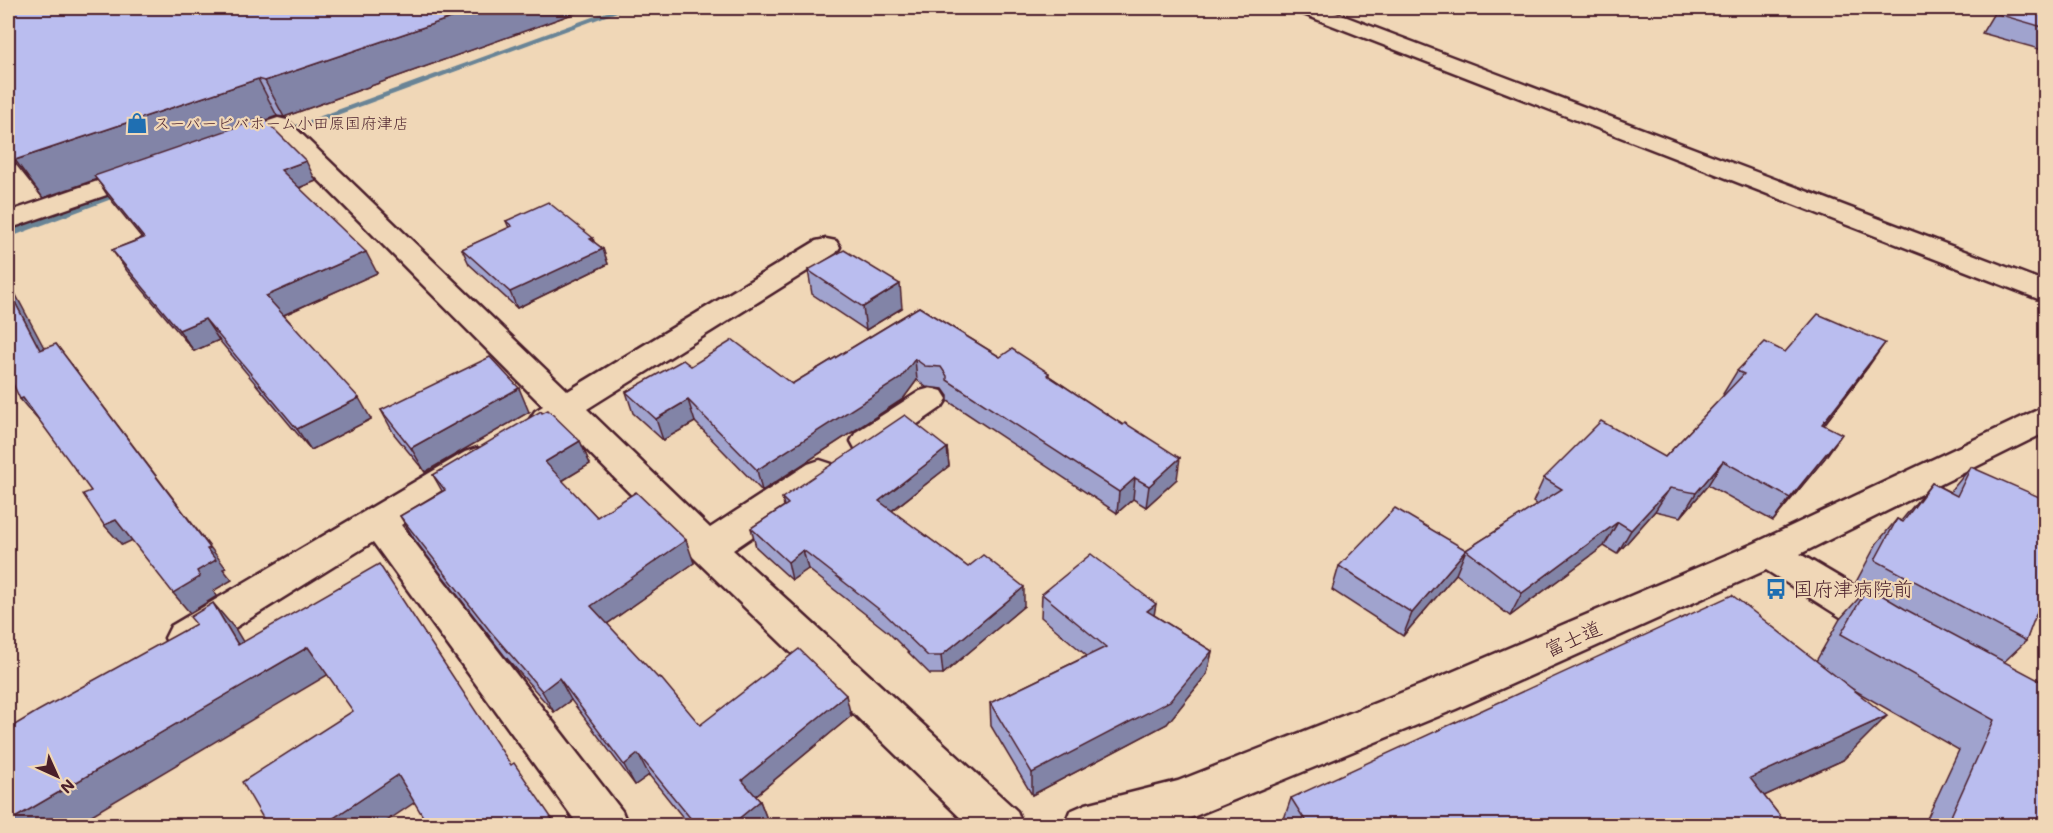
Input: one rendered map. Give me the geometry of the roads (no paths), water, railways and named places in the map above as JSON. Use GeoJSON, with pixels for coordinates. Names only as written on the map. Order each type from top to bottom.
{"type":"FeatureCollection","features":[{"type":"Feature","properties":{"kind":"street"},"geometry":{"type":"LineString","coordinates":[[1305,8],[2046,293]]}},
{"type":"Feature","properties":{"kind":"street"},"geometry":{"type":"LineString","coordinates":[[211,149],[278,124],[707,548],[1001,825]]}},
{"type":"Feature","properties":{"kind":"street"},"geometry":{"type":"LineString","coordinates":[[8,221],[166,165]]}},
{"type":"Feature","properties":{"kind":"street"},"geometry":{"type":"LineString","coordinates":[[157,655],[377,520],[566,408],[826,247]]}},
{"type":"Feature","properties":{"kind":"street"},"geometry":{"type":"LineString","coordinates":[[707,548],[931,399]]}},
{"type":"Feature","properties":{"kind":"street","name":"富士道"},"geometry":{"type":"LineString","coordinates":[[1086,825],[1178,802],[1441,696],[1768,554],[2046,418]]}},
{"type":"Feature","properties":{"kind":"street"},"geometry":{"type":"LineString","coordinates":[[377,520],[606,825]]}},
{"type":"Feature","properties":{"kind":"street"},"geometry":{"type":"LineString","coordinates":[[1768,554],[1921,644]]}},
{"type":"Feature","properties":{"kind":"waterway"},"geometry":{"type":"LineString","coordinates":[[279,133],[624,8]]}},
{"type":"Feature","properties":{"kind":"waterway"},"geometry":{"type":"LineString","coordinates":[[8,235],[126,190]]}},
{"type":"Feature","properties":{"kind":"place","name":"スーパービバホーム小田原国府津店"},"geometry":{"type":"Point","coordinates":[137,123]}},
{"type":"Feature","properties":{"kind":"place","name":"国府津病院前"},"geometry":{"type":"Point","coordinates":[1776,589]}}]}
